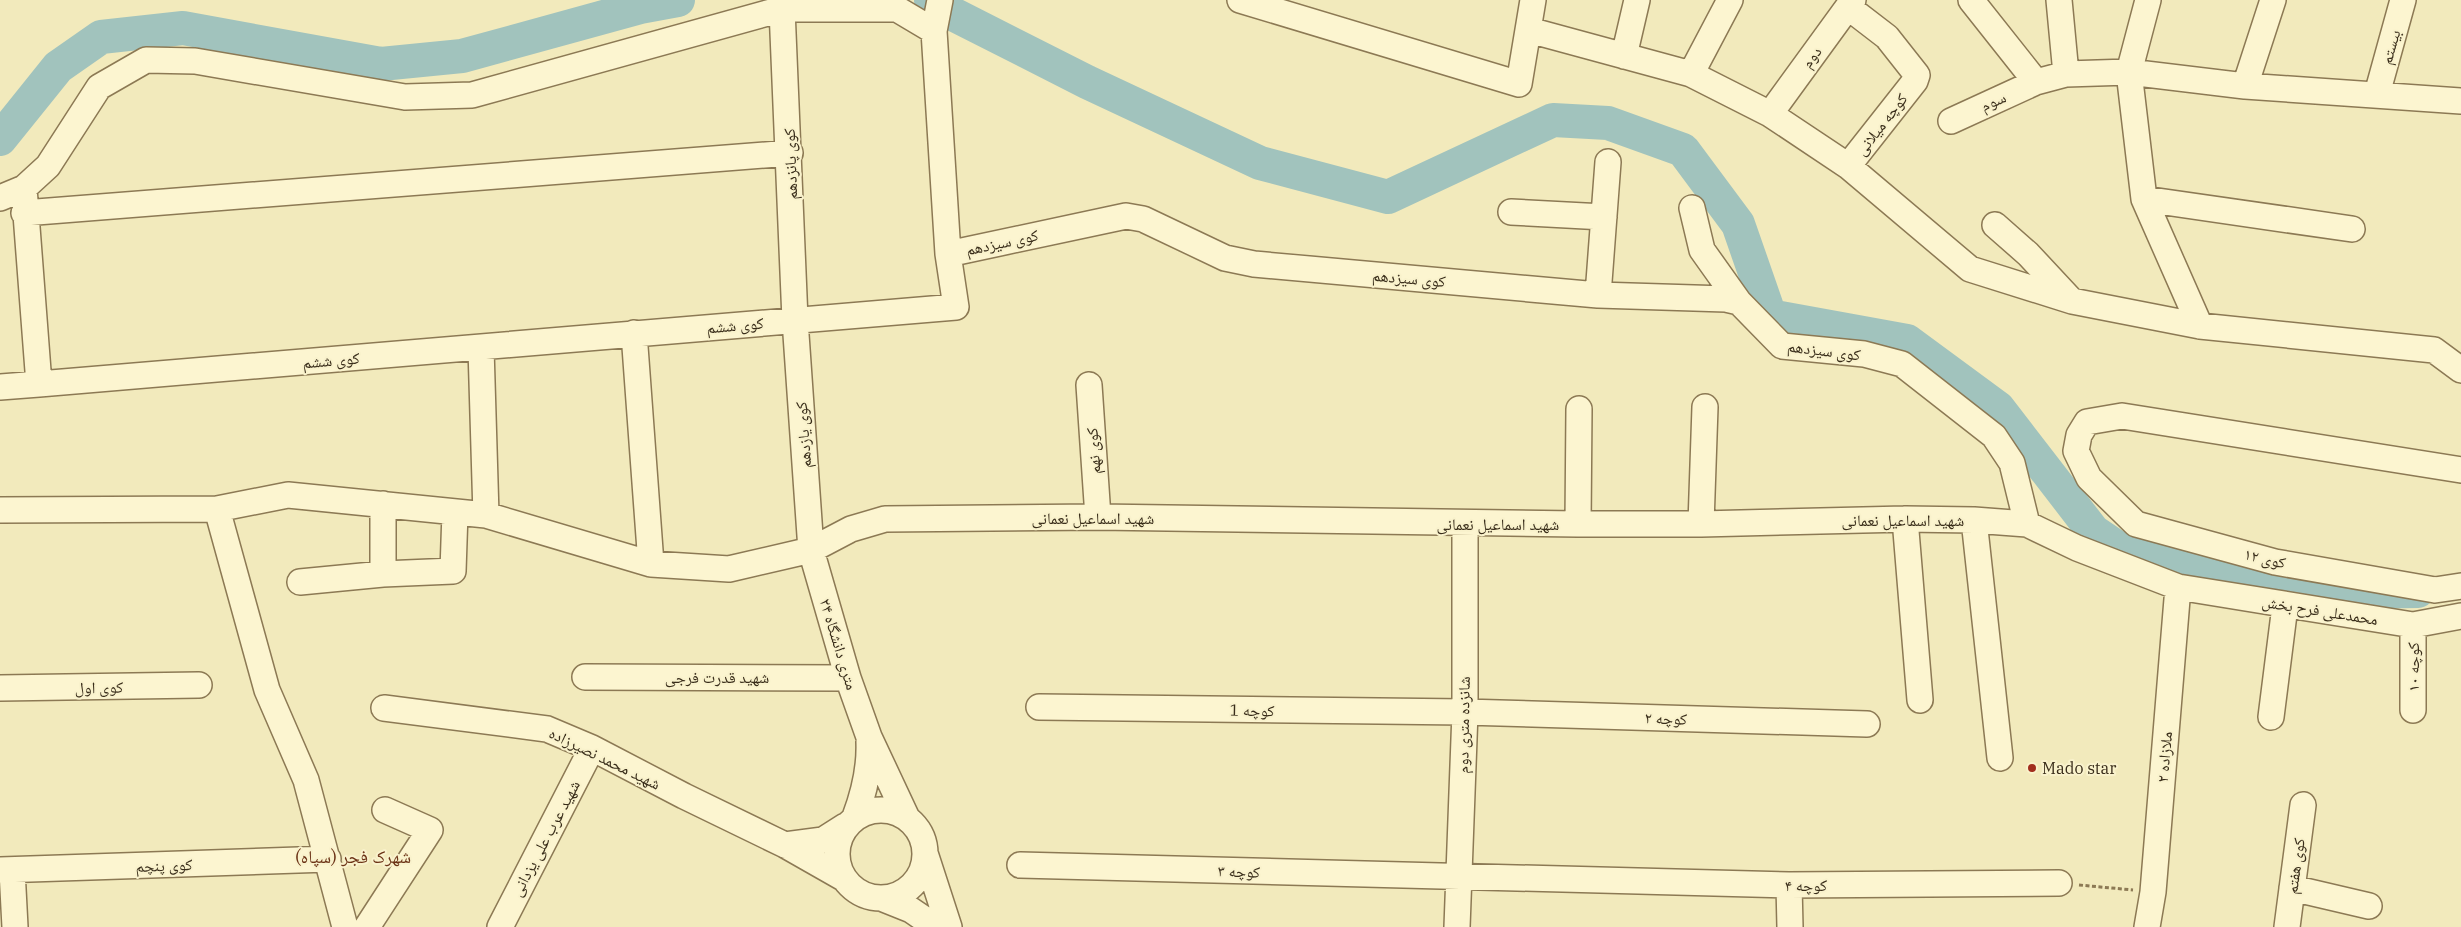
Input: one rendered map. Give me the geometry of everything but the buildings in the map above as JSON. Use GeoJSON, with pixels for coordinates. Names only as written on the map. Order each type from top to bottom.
{"type":"FeatureCollection","features":[{"type":"Feature","properties":{"kind":"street"},"geometry":{"type":"LineString","coordinates":[[940,0],[934,31],[948,254]]}},
{"type":"Feature","properties":{"kind":"street"},"geometry":{"type":"LineString","coordinates":[[1240,0],[1519,84],[1533,0]]}},
{"type":"Feature","properties":{"kind":"street"},"geometry":{"type":"LineString","coordinates":[[1624,56],[1637,0]]}},
{"type":"Feature","properties":{"kind":"street"},"geometry":{"type":"LineString","coordinates":[[1691,74],[1730,0]]}},
{"type":"Feature","properties":{"kind":"street"},"geometry":{"type":"LineString","coordinates":[[1971,0],[2036,82]]}},
{"type":"Feature","properties":{"kind":"street"},"geometry":{"type":"LineString","coordinates":[[2059,0],[2066,74]]}},
{"type":"Feature","properties":{"kind":"street"},"geometry":{"type":"LineString","coordinates":[[2148,0],[2130,72],[2144,199],[2200,326]]}},
{"type":"Feature","properties":{"kind":"street"},"geometry":{"type":"LineString","coordinates":[[2245,86],[2273,0]]}},
{"type":"Feature","properties":{"kind":"street","name":"بیستم"},"geometry":{"type":"LineString","coordinates":[[2377,94],[2403,0]]}},
{"type":"Feature","properties":{"kind":"street","name":"کوچه میلانی"},"geometry":{"type":"LineString","coordinates":[[1848,166],[1915,81],[1917,75],[1916,70],[1886,37],[1851,4]]}},
{"type":"Feature","properties":{"kind":"street","name":"دوم"},"geometry":{"type":"LineString","coordinates":[[1770,114],[1851,4]]}},
{"type":"Feature","properties":{"kind":"street"},"geometry":{"type":"LineString","coordinates":[[0,198],[24,188],[48,166],[99,87],[146,60],[195,61],[405,97],[472,95],[782,9],[897,9],[934,31]]}},
{"type":"Feature","properties":{"kind":"street","name":"کوی پانزدهم"},"geometry":{"type":"LineString","coordinates":[[782,9],[790,153],[795,320]]}},
{"type":"Feature","properties":{"kind":"street"},"geometry":{"type":"LineString","coordinates":[[1529,30],[1691,74],[1770,114],[1848,166],[1970,269],[2072,301],[2200,326],[2434,350],[2461,370]]}},
{"type":"Feature","properties":{"kind":"street","name":"سوم"},"geometry":{"type":"LineString","coordinates":[[1951,121],[2036,82],[2066,74],[2130,72],[2245,86],[2461,101]]}},
{"type":"Feature","properties":{"kind":"street"},"geometry":{"type":"LineString","coordinates":[[24,213],[790,153]]}},
{"type":"Feature","properties":{"kind":"street"},"geometry":{"type":"LineString","coordinates":[[1598,295],[1608,162]]}},
{"type":"Feature","properties":{"kind":"street"},"geometry":{"type":"LineString","coordinates":[[24,188],[24,213],[39,384]]}},
{"type":"Feature","properties":{"kind":"street"},"geometry":{"type":"LineString","coordinates":[[2144,199],[2352,229]]}},
{"type":"Feature","properties":{"kind":"street"},"geometry":{"type":"LineString","coordinates":[[1692,208],[1702,250],[1739,302]]}},
{"type":"Feature","properties":{"kind":"street"},"geometry":{"type":"LineString","coordinates":[[1511,212],[1604,217]]}},
{"type":"Feature","properties":{"kind":"street","name":"کوی سیزدهم"},"geometry":{"type":"LineString","coordinates":[[795,320],[956,307],[948,254],[1126,216],[1144,219],[1225,258],[1254,264],[1598,295],[1712,298],[1739,302],[1782,346],[1864,354],[1902,364],[1994,436],[2012,463],[2027,524]]}},
{"type":"Feature","properties":{"kind":"street"},"geometry":{"type":"LineString","coordinates":[[1995,225],[2028,254],[2072,301]]}},
{"type":"Feature","properties":{"kind":"street","name":"کوی ششم"},"geometry":{"type":"LineString","coordinates":[[0,388],[795,320]]}},
{"type":"Feature","properties":{"kind":"street","name":"کوی یازدهم"},"geometry":{"type":"LineString","coordinates":[[795,320],[811,550]]}},
{"type":"Feature","properties":{"kind":"street"},"geometry":{"type":"LineString","coordinates":[[634,333],[651,564]]}},
{"type":"Feature","properties":{"kind":"street"},"geometry":{"type":"LineString","coordinates":[[480,348],[486,515]]}},
{"type":"Feature","properties":{"kind":"street","name":"کوی نهم"},"geometry":{"type":"LineString","coordinates":[[1089,385],[1098,517]]}},
{"type":"Feature","properties":{"kind":"street"},"geometry":{"type":"LineString","coordinates":[[1702,524],[1705,407]]}},
{"type":"Feature","properties":{"kind":"street"},"geometry":{"type":"LineString","coordinates":[[1578,524],[1579,409]]}},
{"type":"Feature","properties":{"kind":"street","name":"کوی ۱۲"},"geometry":{"type":"LineString","coordinates":[[2461,470],[2122,416],[2087,422],[2079,435],[2076,451],[2089,478],[2136,524],[2275,562],[2435,590],[2461,586]]}},
{"type":"Feature","properties":{"kind":"street","name":"شهید اسماعیل نعمانی"},"geometry":{"type":"LineString","coordinates":[[0,510],[217,509],[288,495],[486,515],[651,564],[729,569],[811,550],[851,529],[885,519],[1098,517],[1465,524],[1702,524],[1905,518],[1974,520],[2027,524],[2077,548],[2178,587]]}},
{"type":"Feature","properties":{"kind":"street"},"geometry":{"type":"LineString","coordinates":[[383,504],[383,574]]}},
{"type":"Feature","properties":{"kind":"street"},"geometry":{"type":"LineString","coordinates":[[217,509],[267,690],[306,780],[345,927]]}},
{"type":"Feature","properties":{"kind":"street"},"geometry":{"type":"LineString","coordinates":[[300,582],[383,574],[453,571],[455,512]]}},
{"type":"Feature","properties":{"kind":"street"},"geometry":{"type":"LineString","coordinates":[[1905,518],[1920,700]]}},
{"type":"Feature","properties":{"kind":"street"},"geometry":{"type":"LineString","coordinates":[[1974,520],[2000,758]]}},
{"type":"Feature","properties":{"kind":"street","name":"شانزده متری دوم"},"geometry":{"type":"LineString","coordinates":[[1457,927],[1465,712],[1465,524]]}},
{"type":"Feature","properties":{"kind":"street","name":"۲۴ متری دانشگاه"},"geometry":{"type":"LineString","coordinates":[[811,550],[848,678],[869,737],[907,818]]}},
{"type":"Feature","properties":{"kind":"street","name":"محمدعلی فرح بخش"},"geometry":{"type":"LineString","coordinates":[[2178,587],[2285,606],[2413,625],[2461,616]]}},
{"type":"Feature","properties":{"kind":"street","name":"ملازاده ۲"},"geometry":{"type":"LineString","coordinates":[[2147,927],[2153,892],[2178,587]]}},
{"type":"Feature","properties":{"kind":"street"},"geometry":{"type":"LineString","coordinates":[[2271,717],[2285,606]]}},
{"type":"Feature","properties":{"kind":"street","name":"کوچه ۱۰"},"geometry":{"type":"LineString","coordinates":[[2413,625],[2413,710]]}},
{"type":"Feature","properties":{"kind":"street","name":"شهید قدرت فرجی"},"geometry":{"type":"LineString","coordinates":[[585,677],[848,678]]}},
{"type":"Feature","properties":{"kind":"street","name":"کوی اول"},"geometry":{"type":"LineString","coordinates":[[0,688],[199,685]]}},
{"type":"Feature","properties":{"kind":"street","name":"کوچه 1"},"geometry":{"type":"LineString","coordinates":[[1039,707],[1465,712]]}},
{"type":"Feature","properties":{"kind":"street","name":"شهید محمد نصیرزاده"},"geometry":{"type":"LineString","coordinates":[[384,708],[547,729],[592,748],[684,796],[785,845],[843,878]]}},
{"type":"Feature","properties":{"kind":"street","name":"کوچه ۲"},"geometry":{"type":"LineString","coordinates":[[1465,712],[1867,724]]}},
{"type":"Feature","properties":{"kind":"street","name":"۲۴ متری دانشگاه"},"geometry":{"type":"LineString","coordinates":[[850,822],[863,795],[868,771],[869,737]]}},
{"type":"Feature","properties":{"kind":"street","name":"شهید عرب علی یزدانی"},"geometry":{"type":"LineString","coordinates":[[500,927],[592,748]]}},
{"type":"Feature","properties":{"kind":"street","name":"کوی هفتم"},"geometry":{"type":"LineString","coordinates":[[2287,927],[2303,805]]}},
{"type":"Feature","properties":{"kind":"street"},"geometry":{"type":"LineString","coordinates":[[785,845],[823,840],[868,811],[881,809],[895,811],[907,818],[916,827],[923,839],[949,927]]}},
{"type":"Feature","properties":{"kind":"street"},"geometry":{"type":"LineString","coordinates":[[367,927],[430,830],[385,810]]}},
{"type":"Feature","properties":{"kind":"street"},"geometry":{"type":"LineString","coordinates":[[850,822],[839,838],[836,852],[843,878],[854,889],[867,896],[881,898],[911,910],[936,927]]}},
{"type":"Feature","properties":{"kind":"street"},"geometry":{"type":"LineString","coordinates":[[881,898],[896,896],[909,888],[918,878],[924,866],[926,853]]}},
{"type":"Feature","properties":{"kind":"street","name":"کوی پنچم"},"geometry":{"type":"LineString","coordinates":[[6,870],[328,859]]}},
{"type":"Feature","properties":{"kind":"street","name":"کوچه ۳"},"geometry":{"type":"LineString","coordinates":[[1020,865],[1458,878]]}},
{"type":"Feature","properties":{"kind":"street"},"geometry":{"type":"LineString","coordinates":[[6,870],[15,927]]}},
{"type":"Feature","properties":{"kind":"street","name":"کوچه ۴"},"geometry":{"type":"LineString","coordinates":[[1458,878],[1789,885],[2059,883]]}},
{"type":"Feature","properties":{"kind":"street"},"geometry":{"type":"LineString","coordinates":[[1789,885],[1790,927]]}},
{"type":"Feature","properties":{"kind":"street"},"geometry":{"type":"LineString","coordinates":[[2292,888],[2369,906]]}},
{"type":"Feature","properties":{"kind":"path"},"geometry":{"type":"LineString","coordinates":[[2059,883],[2153,892]]}},
{"type":"Feature","properties":{"kind":"waterway"},"geometry":{"type":"LineString","coordinates":[[0,139],[58,67],[101,37],[183,28],[381,64],[462,56],[640,7],[678,0]]}},
{"type":"Feature","properties":{"kind":"waterway"},"geometry":{"type":"LineString","coordinates":[[931,0],[949,12],[1087,82],[1260,163],[1388,197],[1553,120],[1608,123],[1683,150],[1738,224],[1770,316],[1907,341],[1998,408],[2093,531],[2121,550],[2360,592],[2418,591]]}},
{"type":"Feature","properties":{"kind":"place","name":"Mado star"},"geometry":{"type":"Point","coordinates":[2032,768]}},
{"type":"Feature","properties":{"kind":"district","name":"شهرک فجر (سپاه)"},"geometry":{"type":"Point","coordinates":[353,856]}}]}
